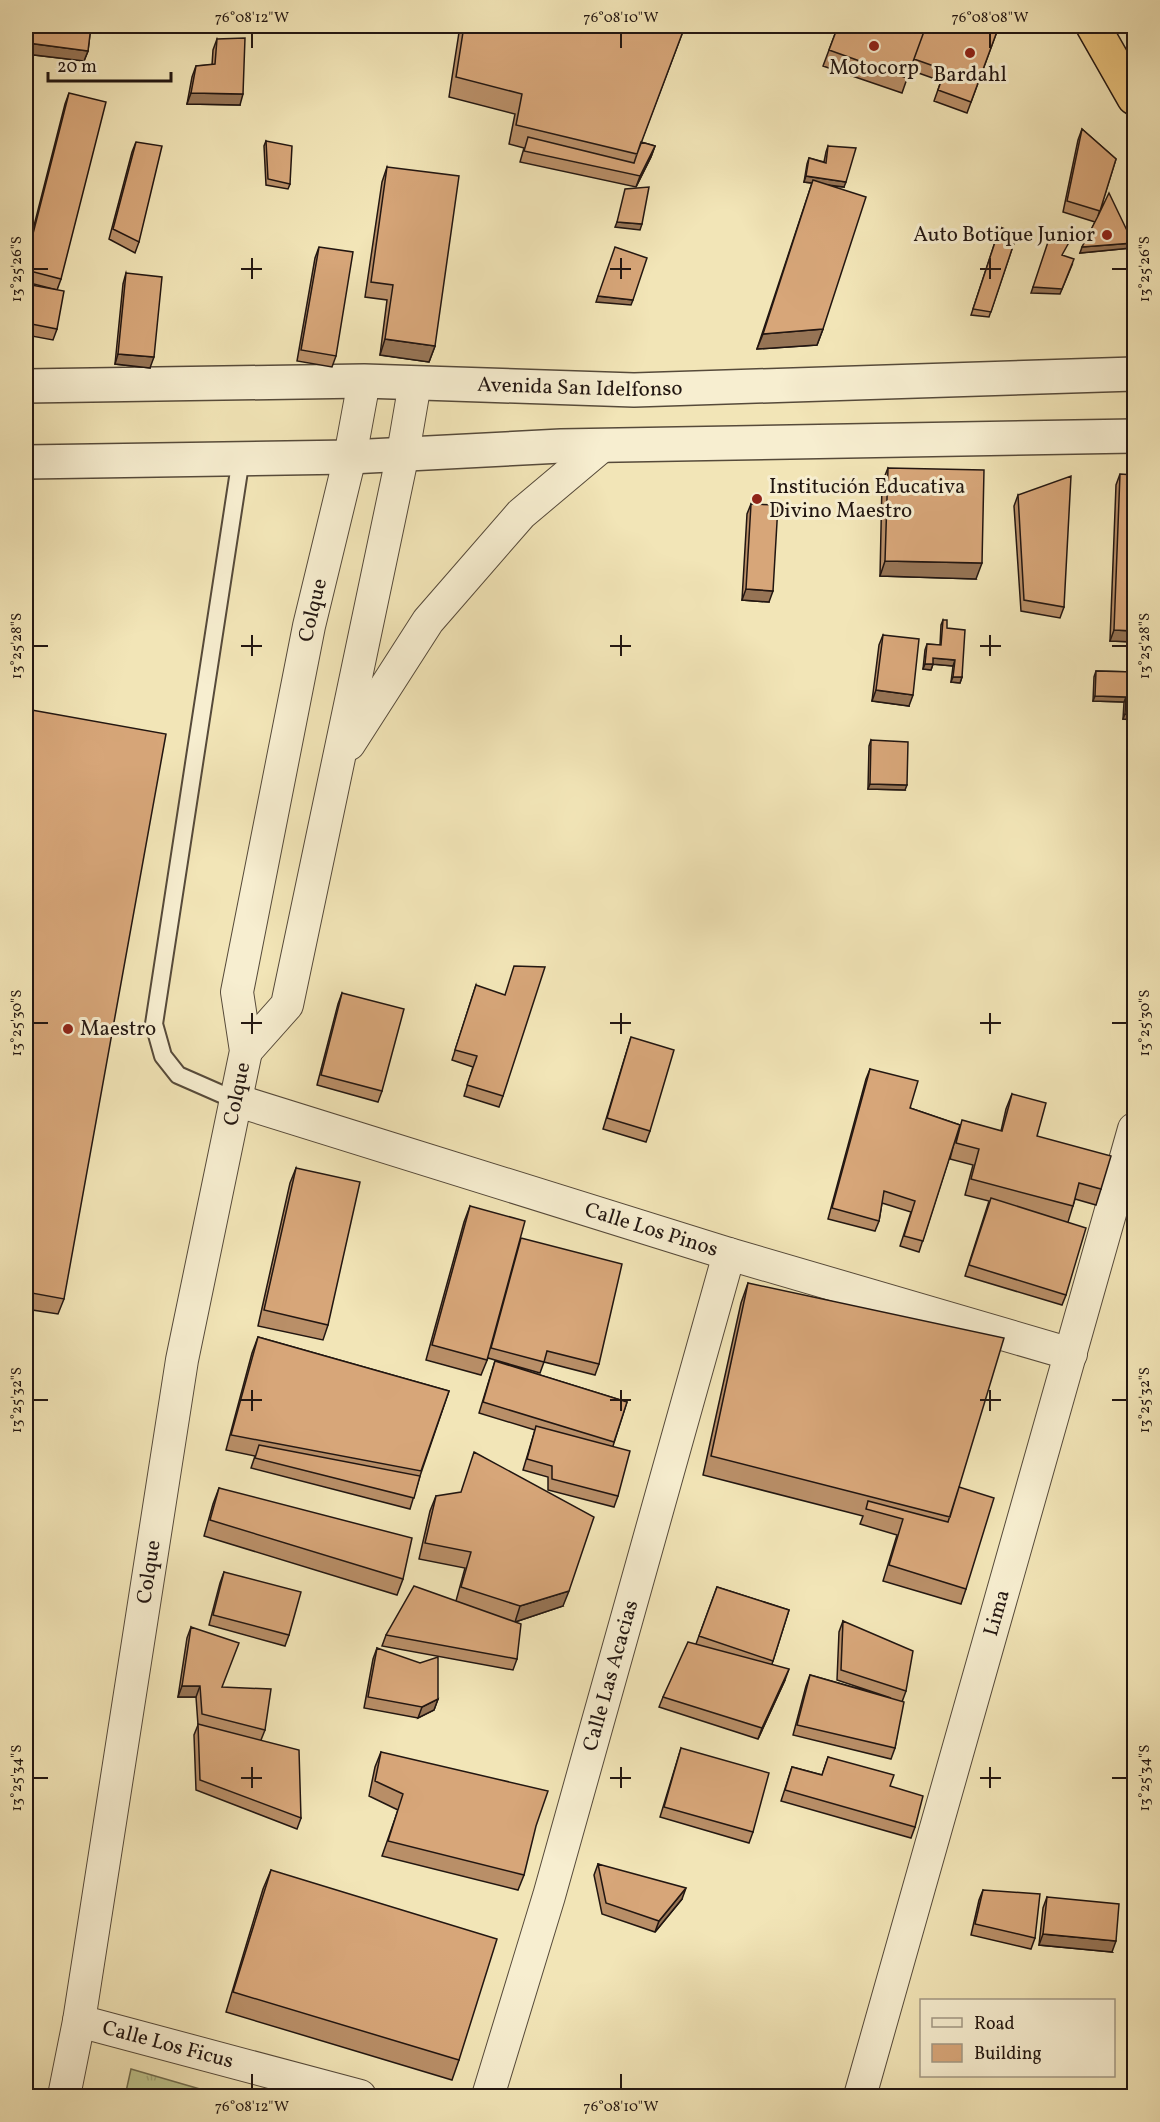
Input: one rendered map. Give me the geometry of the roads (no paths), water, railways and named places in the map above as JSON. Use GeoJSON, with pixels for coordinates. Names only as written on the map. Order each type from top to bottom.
{"type":"FeatureCollection","features":[{"type":"Feature","properties":{"kind":"highway"},"geometry":{"type":"LineString","coordinates":[[1093,26],[1134,98]]}},
{"type":"Feature","properties":{"kind":"street","name":"Avenida San Idelfonso"},"geometry":{"type":"LineString","coordinates":[[26,386],[364,381],[634,390],[1134,374]]}},
{"type":"Feature","properties":{"kind":"street","name":"Colque"},"geometry":{"type":"LineString","coordinates":[[64,2097],[79,2020],[182,1360],[246,1051],[237,992],[309,626],[350,457],[364,381]]}},
{"type":"Feature","properties":{"kind":"street","name":"Colque"},"geometry":{"type":"LineString","coordinates":[[246,1051],[287,1005],[403,453],[415,383]]}},
{"type":"Feature","properties":{"kind":"street"},"geometry":{"type":"LineString","coordinates":[[26,462],[350,457],[603,445],[1134,436]]}},
{"type":"Feature","properties":{"kind":"street","name":"Colque"},"geometry":{"type":"LineString","coordinates":[[339,760],[428,621],[521,514],[603,445]]}},
{"type":"Feature","properties":{"kind":"street","name":"Calle Los Pinos"},"geometry":{"type":"LineString","coordinates":[[235,1100],[729,1254],[1071,1354]]}},
{"type":"Feature","properties":{"kind":"street","name":"Lima"},"geometry":{"type":"LineString","coordinates":[[860,2097],[1134,1129]]}},
{"type":"Feature","properties":{"kind":"street","name":"Calle Las Acacias"},"geometry":{"type":"LineString","coordinates":[[488,2097],[549,1896],[729,1254]]}},
{"type":"Feature","properties":{"kind":"street","name":"Calle Los Ficus"},"geometry":{"type":"LineString","coordinates":[[79,2020],[360,2097]]}},
{"type":"Feature","properties":{"kind":"lane"},"geometry":{"type":"LineString","coordinates":[[235,1100],[178,1075],[163,1056],[154,1024],[241,458]]}},
{"type":"Feature","properties":{"kind":"place","name":"Motocorp"},"geometry":{"type":"Point","coordinates":[874,46]}},
{"type":"Feature","properties":{"kind":"place","name":"Bardahl"},"geometry":{"type":"Point","coordinates":[970,53]}},
{"type":"Feature","properties":{"kind":"place","name":"Auto Botique Junior"},"geometry":{"type":"Point","coordinates":[1107,235]}},
{"type":"Feature","properties":{"kind":"place","name":"Institución Educativa Divino Maestro"},"geometry":{"type":"Point","coordinates":[757,499]}},
{"type":"Feature","properties":{"kind":"place","name":"Maestro"},"geometry":{"type":"Point","coordinates":[68,1029]}}]}
